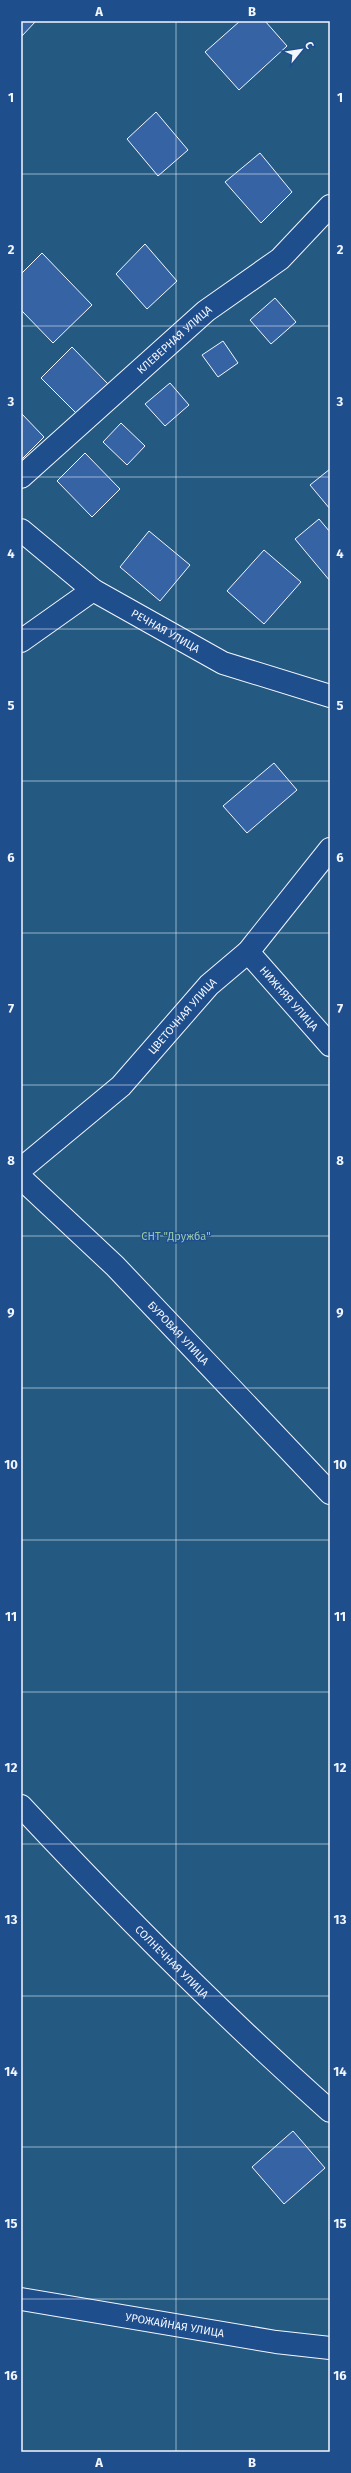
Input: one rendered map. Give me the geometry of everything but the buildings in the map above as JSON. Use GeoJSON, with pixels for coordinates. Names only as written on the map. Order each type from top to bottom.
{"type":"FeatureCollection","features":[{"type":"Feature","properties":{"kind":"street","name":"КЛЕВЕРНАЯ УЛИЦА"},"geometry":{"type":"LineString","coordinates":[[21,477],[206,311],[280,260],[330,206]]}},
{"type":"Feature","properties":{"kind":"street","name":"РЕЧНАЯ УЛИЦА"},"geometry":{"type":"LineString","coordinates":[[21,530],[93,590],[223,663],[330,696]]}},
{"type":"Feature","properties":{"kind":"street"},"geometry":{"type":"LineString","coordinates":[[21,641],[93,590]]}},
{"type":"Feature","properties":{"kind":"street","name":"ЦВЕТОЧНАЯ УЛИЦА"},"geometry":{"type":"LineString","coordinates":[[21,1169],[121,1086],[209,985],[248,952],[330,849]]}},
{"type":"Feature","properties":{"kind":"street","name":"НИЖНЯЯ УЛИЦА"},"geometry":{"type":"LineString","coordinates":[[248,952],[330,1045]]}},
{"type":"Feature","properties":{"kind":"street","name":"БУРОВАЯ УЛИЦА"},"geometry":{"type":"LineString","coordinates":[[21,1178],[120,1271],[330,1493]]}},
{"type":"Feature","properties":{"kind":"street","name":"СОЛНЕЧНАЯ УЛИЦА"},"geometry":{"type":"LineString","coordinates":[[21,1806],[85,1875],[252,2041],[330,2111]]}},
{"type":"Feature","properties":{"kind":"street","name":"УРОЖАЙНАЯ УЛИЦА"},"geometry":{"type":"LineString","coordinates":[[21,2299],[276,2342],[330,2348]]}},
{"type":"Feature","properties":{"kind":"green space","name":"СНТ \"Дружба\""},"geometry":{"type":"Polygon","coordinates":[[[21,21],[330,21],[330,2452],[21,2452],[21,21]]]}}]}
